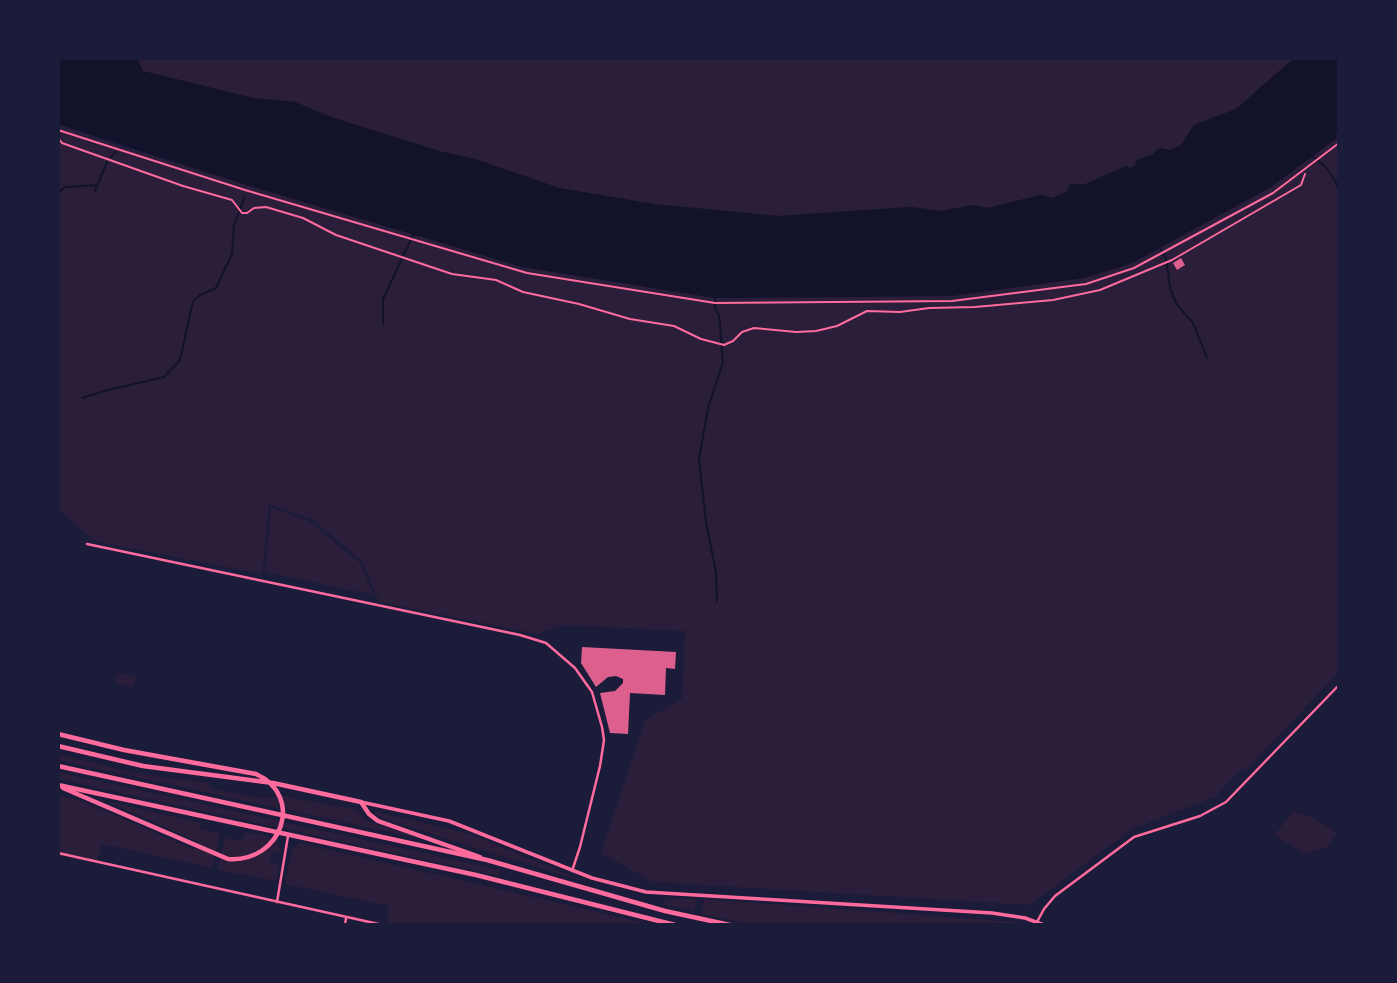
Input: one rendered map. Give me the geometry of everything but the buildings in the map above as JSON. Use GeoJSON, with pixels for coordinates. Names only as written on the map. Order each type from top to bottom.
{"type":"FeatureCollection","features":[{"type":"Feature","properties":{"kind":"main road"},"geometry":{"type":"LineString","coordinates":[[58,734],[124,750],[250,772],[270,784],[281,800],[282,816],[276,835],[267,848],[256,856],[238,860],[218,856],[58,786]]}},
{"type":"Feature","properties":{"kind":"main road"},"geometry":{"type":"LineString","coordinates":[[58,746],[143,766],[272,783],[361,802],[378,821],[487,860]]}},
{"type":"Feature","properties":{"kind":"main road"},"geometry":{"type":"LineString","coordinates":[[58,766],[487,860],[665,911],[730,925]]}},
{"type":"Feature","properties":{"kind":"main road"},"geometry":{"type":"LineString","coordinates":[[58,786],[476,875],[675,925]]}},
{"type":"Feature","properties":{"kind":"street"},"geometry":{"type":"LineString","coordinates":[[58,130],[245,190],[527,273],[715,303],[952,301],[1086,284],[1134,268],[1273,192],[1339,143]]}},
{"type":"Feature","properties":{"kind":"street"},"geometry":{"type":"LineString","coordinates":[[87,544],[520,635],[545,643],[575,668],[592,692],[604,740],[572,871]]}},
{"type":"Feature","properties":{"kind":"street"},"geometry":{"type":"LineString","coordinates":[[1037,922],[1055,896],[1134,837],[1200,816],[1226,802],[1339,685]]}},
{"type":"Feature","properties":{"kind":"street"},"geometry":{"type":"LineString","coordinates":[[361,802],[459,824],[572,871],[646,892],[992,913],[1044,925]]}},
{"type":"Feature","properties":{"kind":"street"},"geometry":{"type":"LineString","coordinates":[[277,902],[289,835]]}},
{"type":"Feature","properties":{"kind":"street"},"geometry":{"type":"LineString","coordinates":[[58,853],[383,925]]}},
{"type":"Feature","properties":{"kind":"street"},"geometry":{"type":"LineString","coordinates":[[345,925],[346,918]]}},
{"type":"Feature","properties":{"kind":"path"},"geometry":{"type":"LineString","coordinates":[[58,138],[62,143],[232,200],[242,213],[266,206],[303,218],[336,235],[452,274],[496,281],[523,292],[630,319],[674,326],[701,339],[723,345],[733,341],[742,332],[754,328],[816,331],[837,326],[867,311],[901,312],[1053,300],[1100,290],[1169,262],[1214,238],[1301,185],[1309,166]]}},
{"type":"Feature","properties":{"kind":"shaded area"},"geometry":{"type":"Polygon","coordinates":[[[58,58],[137,58],[143,71],[253,98],[295,102],[331,117],[439,151],[475,159],[559,188],[653,204],[778,216],[911,207],[941,211],[973,205],[987,208],[1041,195],[1053,198],[1067,191],[1070,184],[1086,184],[1126,166],[1135,166],[1136,160],[1152,155],[1159,148],[1170,150],[1181,145],[1194,125],[1236,109],[1294,58],[1339,58],[1339,131],[1335,135],[1337,138],[1271,187],[1132,263],[1084,278],[952,296],[715,298],[523,267],[246,185],[58,124],[58,58]]]}},
{"type":"Feature","properties":{"kind":"shaded area"},"geometry":{"type":"Polygon","coordinates":[[[137,58],[1294,58],[1236,109],[1194,125],[1181,145],[1170,150],[1159,148],[1132,167],[1125,166],[1053,198],[1041,195],[987,208],[973,205],[941,211],[911,207],[778,216],[653,204],[559,188],[475,159],[439,151],[331,117],[295,102],[253,98],[143,71],[137,58]]]}},
{"type":"Feature","properties":{"kind":"shaded area"},"geometry":{"type":"Polygon","coordinates":[[[58,124],[120,146],[522,267],[715,298],[952,296],[1084,278],[1132,263],[1271,187],[1337,138],[1335,135],[1339,131],[1339,672],[1246,770],[1243,768],[1215,797],[1132,829],[1030,905],[653,882],[601,853],[645,720],[682,699],[685,631],[561,625],[537,634],[379,602],[363,562],[313,520],[269,504],[262,574],[94,541],[58,509],[58,124]]]}},
{"type":"Feature","properties":{"kind":"shaded area"},"geometry":{"type":"Polygon","coordinates":[[[271,507],[310,522],[360,563],[374,595],[265,572],[271,507]]]}},
{"type":"Feature","properties":{"kind":"shaded area"},"geometry":{"type":"Polygon","coordinates":[[[117,673],[136,677],[133,687],[115,683],[117,673]]]}},
{"type":"Feature","properties":{"kind":"shaded area"},"geometry":{"type":"Polygon","coordinates":[[[58,754],[129,772],[210,783],[210,788],[237,794],[265,798],[283,796],[357,810],[365,820],[426,840],[58,760],[58,754]]]}},
{"type":"Feature","properties":{"kind":"shaded area"},"geometry":{"type":"Polygon","coordinates":[[[58,772],[500,870],[498,876],[58,779],[58,772]]]}},
{"type":"Feature","properties":{"kind":"shaded area"},"geometry":{"type":"Polygon","coordinates":[[[58,795],[85,802],[194,850],[198,842],[106,801],[201,823],[200,829],[220,833],[212,868],[102,844],[97,862],[58,853],[58,795]]]}},
{"type":"Feature","properties":{"kind":"shaded area"},"geometry":{"type":"Polygon","coordinates":[[[1294,811],[1316,819],[1337,833],[1327,847],[1305,854],[1274,835],[1294,811]]]}},
{"type":"Feature","properties":{"kind":"shaded area"},"geometry":{"type":"Polygon","coordinates":[[[377,812],[470,834],[588,883],[384,819],[374,814],[377,812]]]}},
{"type":"Feature","properties":{"kind":"shaded area"},"geometry":{"type":"Polygon","coordinates":[[[245,832],[277,842],[281,853],[272,852],[270,862],[279,864],[277,881],[218,870],[225,838],[241,841],[245,832]]]}},
{"type":"Feature","properties":{"kind":"shaded area"},"geometry":{"type":"Polygon","coordinates":[[[299,843],[654,925],[404,925],[387,922],[389,906],[285,884],[292,850],[299,843]]]}},
{"type":"Feature","properties":{"kind":"shaded area"},"geometry":{"type":"Polygon","coordinates":[[[666,899],[697,899],[694,911],[666,905],[666,899]]]}},
{"type":"Feature","properties":{"kind":"shaded area"},"geometry":{"type":"Polygon","coordinates":[[[704,899],[1035,925],[753,925],[701,914],[704,899]]]}},
{"type":"Feature","properties":{"kind":"waterway"},"geometry":{"type":"LineString","coordinates":[[111,157],[116,152]]}},
{"type":"Feature","properties":{"kind":"waterway"},"geometry":{"type":"LineString","coordinates":[[1313,157],[1330,172],[1339,192]]}},
{"type":"Feature","properties":{"kind":"waterway"},"geometry":{"type":"LineString","coordinates":[[95,191],[107,162]]}},
{"type":"Feature","properties":{"kind":"waterway"},"geometry":{"type":"LineString","coordinates":[[58,193],[65,187],[97,185]]}},
{"type":"Feature","properties":{"kind":"waterway"},"geometry":{"type":"LineString","coordinates":[[82,398],[164,377],[180,360],[193,301],[216,288],[232,254],[234,225],[245,196]]}},
{"type":"Feature","properties":{"kind":"waterway"},"geometry":{"type":"LineString","coordinates":[[383,324],[383,299],[414,233]]}},
{"type":"Feature","properties":{"kind":"waterway"},"geometry":{"type":"LineString","coordinates":[[1160,248],[1166,258],[1170,288],[1177,305],[1193,323],[1207,358]]}},
{"type":"Feature","properties":{"kind":"waterway"},"geometry":{"type":"LineString","coordinates":[[715,298],[723,362],[708,408],[699,459],[706,522],[716,573],[717,601]]}}]}
